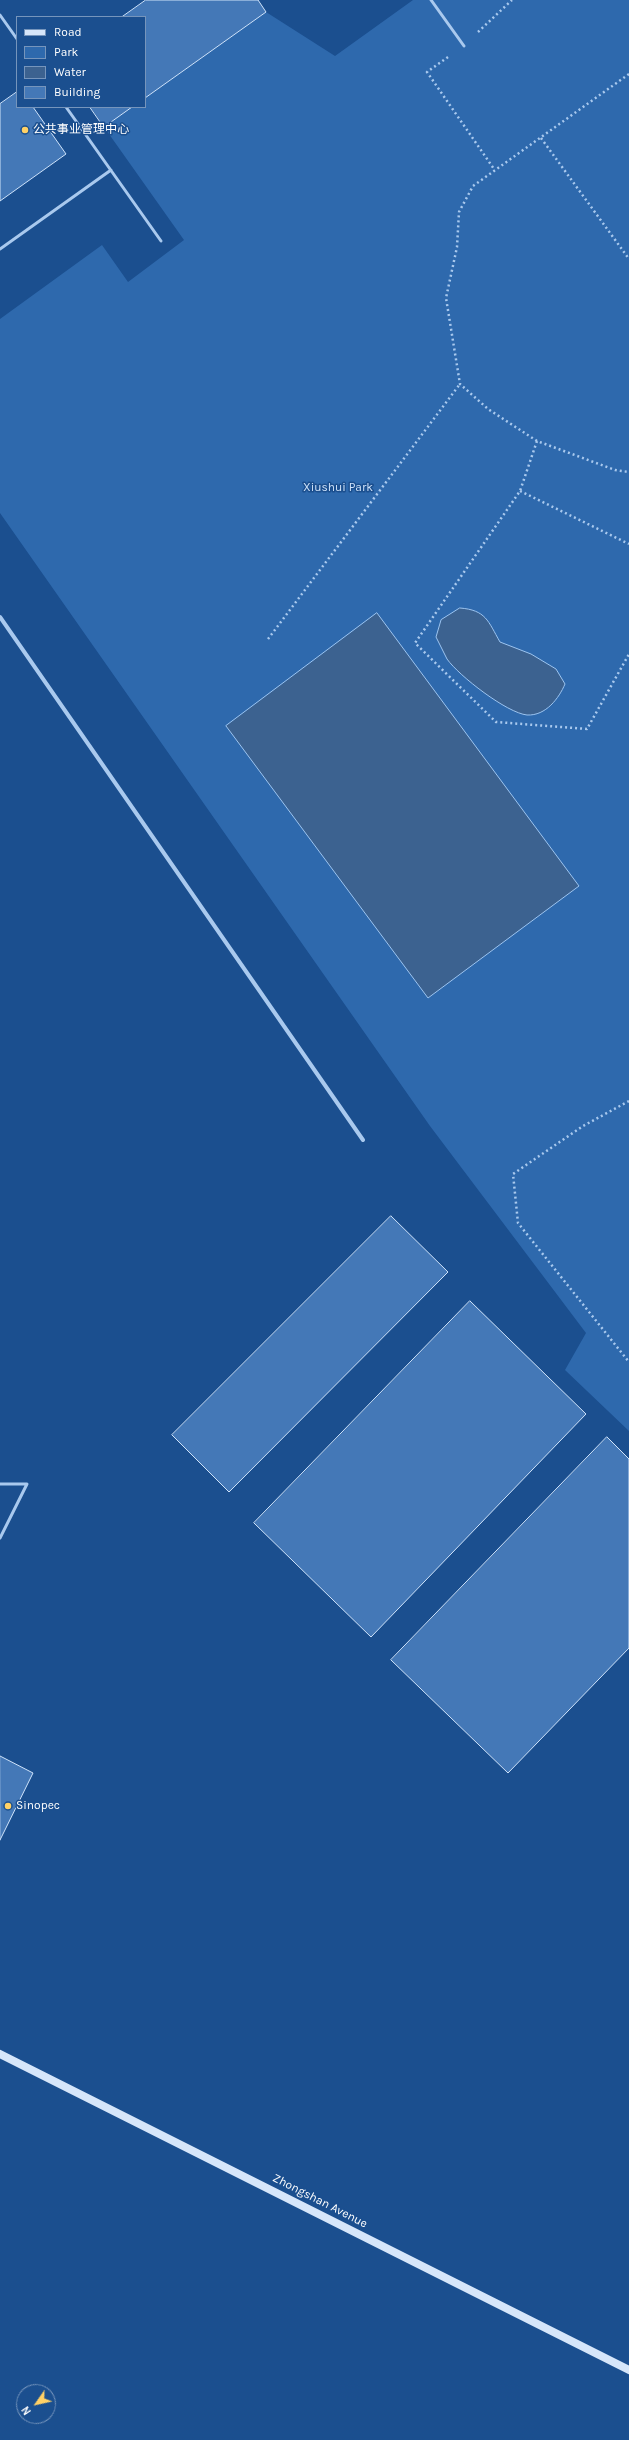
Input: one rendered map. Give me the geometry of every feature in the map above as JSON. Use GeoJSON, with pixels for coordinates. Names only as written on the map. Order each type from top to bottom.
{"type":"FeatureCollection","features":[{"type":"Feature","properties":{"kind":"main road","name":"Zhongshan Avenue"},"geometry":{"type":"LineString","coordinates":[[0,2054],[629,2370]]}},
{"type":"Feature","properties":{"kind":"street"},"geometry":{"type":"LineString","coordinates":[[0,617],[363,1140]]}},
{"type":"Feature","properties":{"kind":"lane"},"geometry":{"type":"LineString","coordinates":[[431,0],[464,46]]}},
{"type":"Feature","properties":{"kind":"lane"},"geometry":{"type":"LineString","coordinates":[[0,15],[16,37]]}},
{"type":"Feature","properties":{"kind":"lane"},"geometry":{"type":"LineString","coordinates":[[67,108],[161,242]]}},
{"type":"Feature","properties":{"kind":"lane"},"geometry":{"type":"LineString","coordinates":[[0,249],[111,170]]}},
{"type":"Feature","properties":{"kind":"lane"},"geometry":{"type":"LineString","coordinates":[[0,1484],[27,1484],[0,1538]]}},
{"type":"Feature","properties":{"kind":"path"},"geometry":{"type":"LineString","coordinates":[[494,169],[427,72],[464,46],[512,0]]}},
{"type":"Feature","properties":{"kind":"path"},"geometry":{"type":"LineString","coordinates":[[629,74],[542,138],[494,169],[473,186],[459,212],[457,247],[446,298],[460,384],[488,409],[537,441],[615,470],[629,472]]}},
{"type":"Feature","properties":{"kind":"path"},"geometry":{"type":"LineString","coordinates":[[542,138],[629,259]]}},
{"type":"Feature","properties":{"kind":"path"},"geometry":{"type":"LineString","coordinates":[[268,639],[460,384]]}},
{"type":"Feature","properties":{"kind":"path"},"geometry":{"type":"LineString","coordinates":[[537,441],[520,491],[415,643],[496,722],[587,728],[629,654]]}},
{"type":"Feature","properties":{"kind":"path"},"geometry":{"type":"LineString","coordinates":[[520,491],[629,544]]}},
{"type":"Feature","properties":{"kind":"path"},"geometry":{"type":"LineString","coordinates":[[629,1101],[582,1126],[513,1174],[518,1223],[629,1362]]}},
{"type":"Feature","properties":{"kind":"green space","name":"Xiushui Park"},"geometry":{"type":"Polygon","coordinates":[[[413,0],[629,0],[629,1431],[565,1370],[586,1333],[430,1126],[0,513],[0,319],[102,245],[128,282],[184,240],[104,127],[131,108],[146,108],[146,97],[266,12],[335,56],[413,0]]]}},
{"type":"Feature","properties":{"kind":"water"},"geometry":{"type":"Polygon","coordinates":[[[460,608],[476,611],[481,614],[489,623],[500,642],[531,654],[556,669],[565,684],[551,705],[540,713],[534,715],[518,713],[484,693],[453,666],[447,659],[436,637],[441,620],[460,608]]]}},
{"type":"Feature","properties":{"kind":"water"},"geometry":{"type":"Polygon","coordinates":[[[377,613],[579,886],[428,998],[226,726],[377,613]]]}},
{"type":"Feature","properties":{"kind":"building"},"geometry":{"type":"Polygon","coordinates":[[[146,0],[258,0],[266,12],[146,97],[146,16],[123,16],[146,0]]]}},
{"type":"Feature","properties":{"kind":"building","name":"公共事业管理中心"},"geometry":{"type":"Polygon","coordinates":[[[16,93],[16,108],[34,108],[66,154],[0,201],[0,104],[16,93]]]}},
{"type":"Feature","properties":{"kind":"building"},"geometry":{"type":"Polygon","coordinates":[[[91,108],[131,108],[104,127],[91,108]]]}},
{"type":"Feature","properties":{"kind":"building"},"geometry":{"type":"Polygon","coordinates":[[[391,1216],[448,1272],[229,1492],[172,1435],[391,1216]]]}},
{"type":"Feature","properties":{"kind":"building"},"geometry":{"type":"Polygon","coordinates":[[[470,1301],[586,1414],[371,1637],[254,1523],[470,1301]]]}},
{"type":"Feature","properties":{"kind":"building"},"geometry":{"type":"Polygon","coordinates":[[[607,1437],[629,1459],[629,1648],[508,1773],[391,1660],[607,1437]]]}},
{"type":"Feature","properties":{"kind":"building","name":"Sinopec"},"geometry":{"type":"Polygon","coordinates":[[[0,1756],[33,1773],[0,1840],[0,1756]]]}},
{"type":"Feature","properties":{"kind":"place","name":"公共事业管理中心"},"geometry":{"type":"Point","coordinates":[25,130]}},
{"type":"Feature","properties":{"kind":"place","name":"Sinopec"},"geometry":{"type":"Point","coordinates":[8,1806]}}]}
